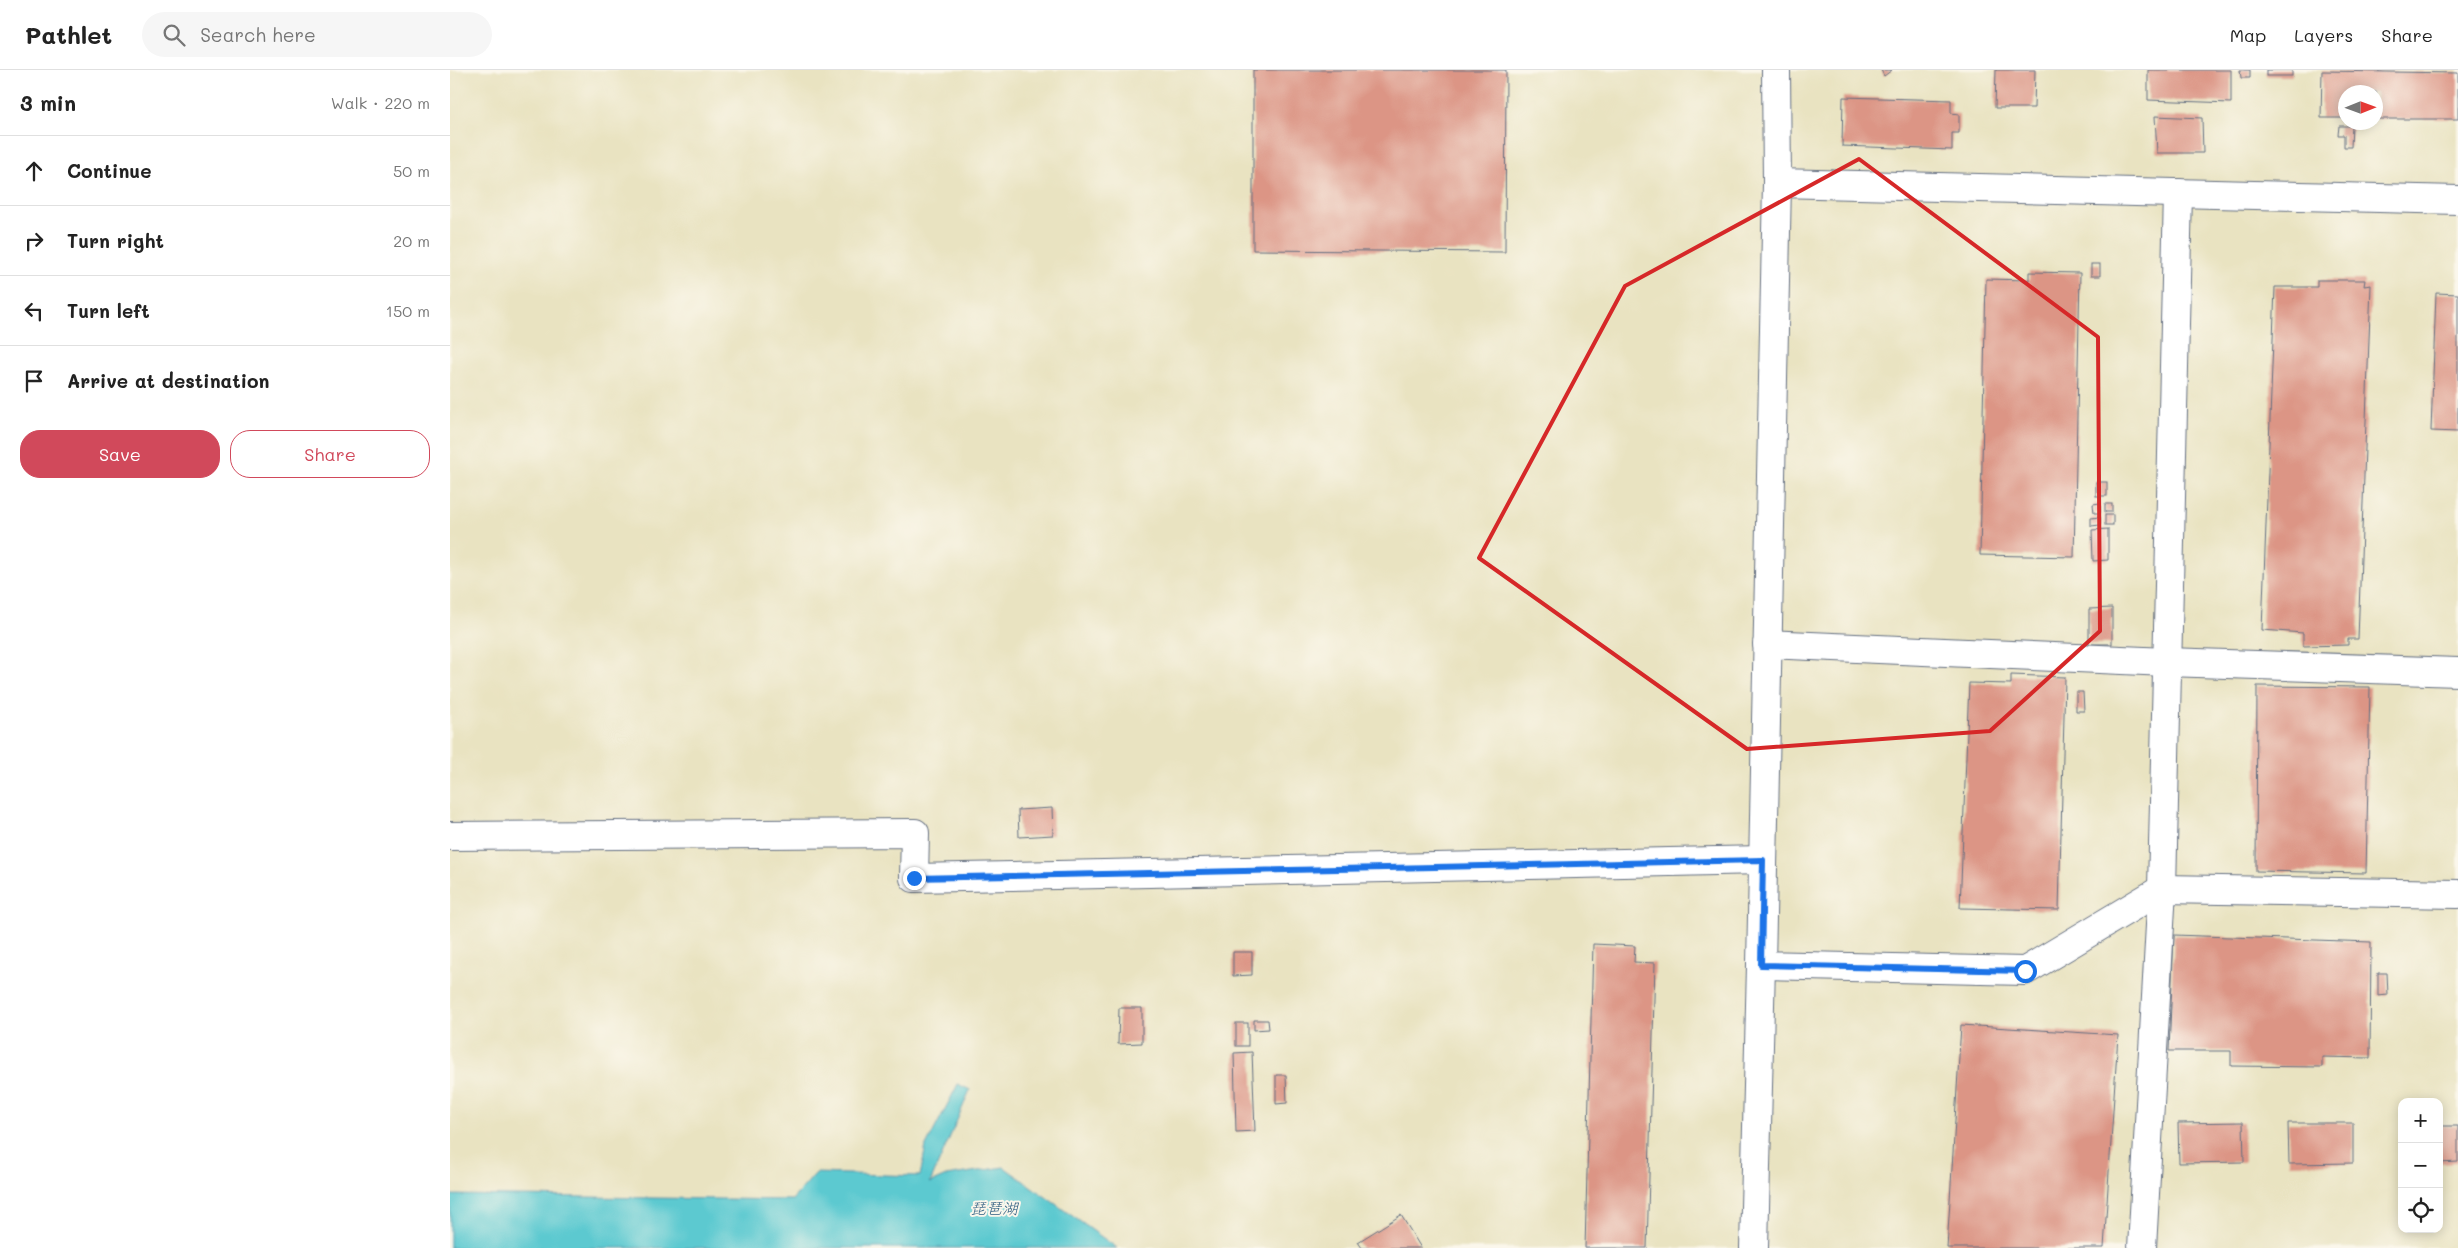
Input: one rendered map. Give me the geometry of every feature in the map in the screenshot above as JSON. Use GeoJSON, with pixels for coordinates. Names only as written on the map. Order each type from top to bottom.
{"type":"FeatureCollection","features":[{"type":"Feature","properties":{"kind":"lane"},"geometry":{"type":"LineString","coordinates":[[1754,1248],[1777,182],[1776,70]]}},
{"type":"Feature","properties":{"kind":"lane"},"geometry":{"type":"LineString","coordinates":[[1777,182],[2458,200]]}},
{"type":"Feature","properties":{"kind":"lane"},"geometry":{"type":"LineString","coordinates":[[2142,1248],[2162,889],[2178,193]]}},
{"type":"Feature","properties":{"kind":"lane"},"geometry":{"type":"LineString","coordinates":[[1767,644],[2167,662],[2458,672]]}},
{"type":"Feature","properties":{"kind":"lane"},"geometry":{"type":"LineString","coordinates":[[450,836],[915,833],[914,878],[1763,860]]}},
{"type":"Feature","properties":{"kind":"lane"},"geometry":{"type":"LineString","coordinates":[[1761,965],[2025,971],[2162,889],[2458,894]]}},
{"type":"Feature","properties":{"kind":"highlighted area"},"geometry":{"type":"Polygon","coordinates":[[[1859,159],[2098,337],[2100,631],[1990,731],[1747,749],[1479,558],[1625,286],[1859,159]]]}},
{"type":"Feature","properties":{"kind":"water","name":"琵琶湖"},"geometry":{"type":"Polygon","coordinates":[[[958,1084],[970,1090],[930,1183],[946,1176],[1004,1167],[1117,1248],[450,1248],[450,1195],[792,1200],[816,1173],[920,1176],[926,1146],[958,1084]]]}},
{"type":"Feature","properties":{"kind":"building"},"geometry":{"type":"Polygon","coordinates":[[[1253,70],[1506,70],[1505,252],[1253,250],[1253,70]]]}},
{"type":"Feature","properties":{"kind":"building"},"geometry":{"type":"Polygon","coordinates":[[[1881,70],[1892,70],[1884,76],[1881,70]]]}},
{"type":"Feature","properties":{"kind":"building"},"geometry":{"type":"Polygon","coordinates":[[[1996,70],[2035,70],[2034,108],[1995,108],[1996,70]]]}},
{"type":"Feature","properties":{"kind":"building"},"geometry":{"type":"Polygon","coordinates":[[[2148,70],[2231,70],[2231,103],[2148,100],[2148,70]]]}},
{"type":"Feature","properties":{"kind":"building"},"geometry":{"type":"Polygon","coordinates":[[[2240,70],[2250,70],[2250,78],[2241,78],[2240,70]]]}},
{"type":"Feature","properties":{"kind":"building"},"geometry":{"type":"Polygon","coordinates":[[[2266,70],[2292,70],[2292,76],[2266,76],[2266,70]]]}},
{"type":"Feature","properties":{"kind":"building"},"geometry":{"type":"Polygon","coordinates":[[[2322,71],[2458,73],[2458,119],[2383,119],[2383,85],[2338,85],[2338,118],[2321,118],[2322,71]]]}},
{"type":"Feature","properties":{"kind":"building"},"geometry":{"type":"Polygon","coordinates":[[[1843,97],[1951,100],[1951,113],[1959,114],[1959,133],[1952,133],[1952,150],[1842,146],[1843,97]]]}},
{"type":"Feature","properties":{"kind":"building"},"geometry":{"type":"Polygon","coordinates":[[[2155,116],[2202,118],[2203,153],[2157,153],[2155,116]]]}},
{"type":"Feature","properties":{"kind":"building"},"geometry":{"type":"Polygon","coordinates":[[[2339,130],[2352,130],[2351,147],[2344,147],[2344,135],[2338,135],[2339,130]]]}},
{"type":"Feature","properties":{"kind":"building"},"geometry":{"type":"Polygon","coordinates":[[[2091,264],[2100,264],[2100,276],[2091,276],[2091,264]]]}},
{"type":"Feature","properties":{"kind":"building"},"geometry":{"type":"Polygon","coordinates":[[[2029,272],[2080,273],[2074,557],[1980,555],[1986,279],[2029,280],[2029,272]]]}},
{"type":"Feature","properties":{"kind":"building"},"geometry":{"type":"Polygon","coordinates":[[[2317,280],[2365,280],[2364,286],[2371,285],[2358,639],[2348,639],[2348,645],[2303,646],[2303,633],[2262,630],[2275,287],[2317,287],[2317,280]]]}},
{"type":"Feature","properties":{"kind":"building"},"geometry":{"type":"Polygon","coordinates":[[[2436,293],[2458,294],[2458,432],[2431,431],[2436,293]]]}},
{"type":"Feature","properties":{"kind":"building"},"geometry":{"type":"Polygon","coordinates":[[[2096,482],[2107,482],[2107,496],[2096,496],[2096,482]]]}},
{"type":"Feature","properties":{"kind":"building"},"geometry":{"type":"Polygon","coordinates":[[[2100,503],[2100,513],[2094,513],[2093,504],[2100,503]]]}},
{"type":"Feature","properties":{"kind":"building"},"geometry":{"type":"Polygon","coordinates":[[[2105,504],[2112,504],[2112,512],[2105,512],[2105,504]]]}},
{"type":"Feature","properties":{"kind":"building"},"geometry":{"type":"Polygon","coordinates":[[[2105,515],[2113,515],[2113,525],[2105,525],[2105,515]]]}},
{"type":"Feature","properties":{"kind":"building"},"geometry":{"type":"Polygon","coordinates":[[[2100,517],[2100,525],[2091,526],[2091,518],[2100,517]]]}},
{"type":"Feature","properties":{"kind":"building"},"geometry":{"type":"Polygon","coordinates":[[[2108,529],[2108,560],[2093,561],[2092,530],[2108,529]]]}},
{"type":"Feature","properties":{"kind":"building"},"geometry":{"type":"Polygon","coordinates":[[[2112,608],[2112,644],[2089,644],[2089,609],[2112,608]]]}},
{"type":"Feature","properties":{"kind":"building"},"geometry":{"type":"Polygon","coordinates":[[[2011,675],[2065,677],[2059,910],[1960,908],[1969,683],[2011,684],[2011,675]]]}},
{"type":"Feature","properties":{"kind":"building"},"geometry":{"type":"Polygon","coordinates":[[[2257,686],[2370,687],[2366,873],[2256,871],[2257,686]]]}},
{"type":"Feature","properties":{"kind":"building"},"geometry":{"type":"Polygon","coordinates":[[[2076,692],[2083,692],[2084,711],[2076,711],[2076,692]]]}},
{"type":"Feature","properties":{"kind":"building"},"geometry":{"type":"Polygon","coordinates":[[[1052,808],[1053,835],[1019,837],[1018,810],[1052,808]]]}},
{"type":"Feature","properties":{"kind":"building"},"geometry":{"type":"Polygon","coordinates":[[[2174,935],[2371,942],[2370,1058],[2322,1057],[2322,1067],[2231,1066],[2231,1051],[2169,1051],[2174,935]]]}},
{"type":"Feature","properties":{"kind":"building"},"geometry":{"type":"Polygon","coordinates":[[[1593,944],[1635,946],[1634,962],[1655,963],[1647,1248],[1585,1248],[1593,944]]]}},
{"type":"Feature","properties":{"kind":"building"},"geometry":{"type":"Polygon","coordinates":[[[1233,952],[1252,952],[1252,975],[1233,976],[1233,952]]]}},
{"type":"Feature","properties":{"kind":"building"},"geometry":{"type":"Polygon","coordinates":[[[2378,973],[2387,973],[2388,995],[2378,996],[2378,973]]]}},
{"type":"Feature","properties":{"kind":"building"},"geometry":{"type":"Polygon","coordinates":[[[1119,1008],[1142,1008],[1142,1043],[1118,1044],[1119,1008]]]}},
{"type":"Feature","properties":{"kind":"building"},"geometry":{"type":"Polygon","coordinates":[[[1254,1020],[1268,1020],[1269,1029],[1254,1030],[1254,1020]]]}},
{"type":"Feature","properties":{"kind":"building"},"geometry":{"type":"Polygon","coordinates":[[[1236,1023],[1248,1023],[1248,1046],[1236,1046],[1236,1023]]]}},
{"type":"Feature","properties":{"kind":"building"},"geometry":{"type":"Polygon","coordinates":[[[1961,1025],[2118,1035],[2104,1248],[1947,1248],[1961,1025]]]}},
{"type":"Feature","properties":{"kind":"building"},"geometry":{"type":"Polygon","coordinates":[[[1252,1052],[1255,1131],[1236,1132],[1234,1053],[1252,1052]]]}},
{"type":"Feature","properties":{"kind":"building"},"geometry":{"type":"Polygon","coordinates":[[[1276,1075],[1286,1075],[1287,1103],[1276,1104],[1276,1075]]]}},
{"type":"Feature","properties":{"kind":"building"},"geometry":{"type":"Polygon","coordinates":[[[2243,1122],[2244,1162],[2179,1163],[2178,1123],[2243,1122]]]}},
{"type":"Feature","properties":{"kind":"building"},"geometry":{"type":"Polygon","coordinates":[[[2288,1123],[2353,1123],[2353,1163],[2289,1164],[2288,1123]]]}},
{"type":"Feature","properties":{"kind":"building"},"geometry":{"type":"Polygon","coordinates":[[[2443,1126],[2458,1126],[2458,1162],[2443,1163],[2443,1126]]]}},
{"type":"Feature","properties":{"kind":"building"},"geometry":{"type":"Polygon","coordinates":[[[1401,1215],[1421,1248],[1362,1248],[1358,1242],[1401,1215]]]}},
{"type":"Feature","properties":{"kind":"route"},"geometry":{"type":"LineString","coordinates":[[914,878],[1763,860],[1761,965],[2025,971]]}}]}
